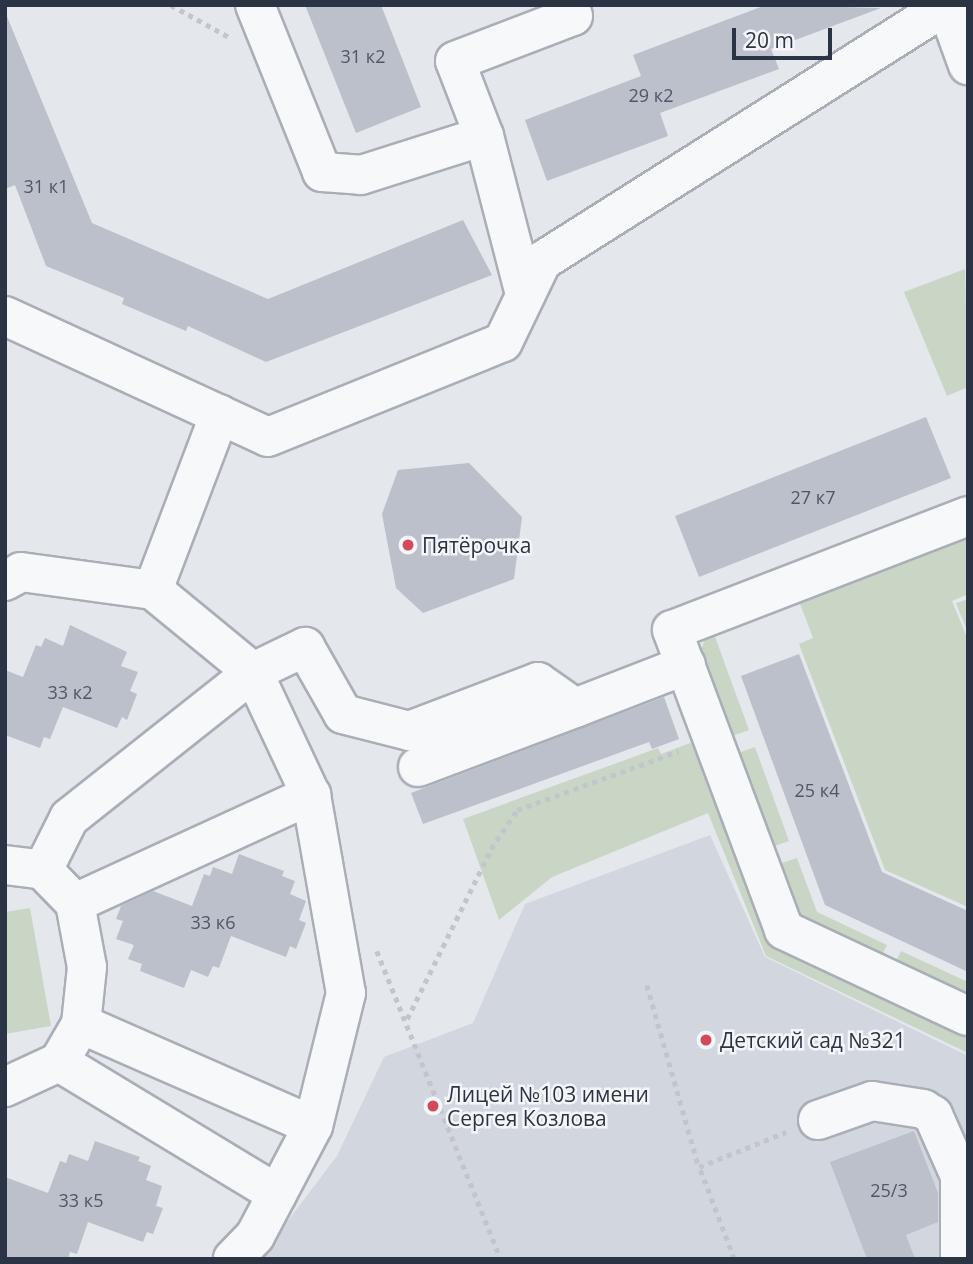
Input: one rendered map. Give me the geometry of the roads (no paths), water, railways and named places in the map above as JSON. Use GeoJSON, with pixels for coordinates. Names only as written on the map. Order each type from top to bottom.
{"type":"FeatureCollection","features":[{"type":"Feature","properties":{"kind":"lane"},"geometry":{"type":"LineString","coordinates":[[256,5],[322,172],[361,175],[484,136]]}},
{"type":"Feature","properties":{"kind":"lane"},"geometry":{"type":"LineString","coordinates":[[525,295],[484,136],[456,61],[573,16],[569,5]]}},
{"type":"Feature","properties":{"kind":"lane"},"geometry":{"type":"LineString","coordinates":[[5,316],[268,437],[503,342],[542,261],[947,6],[968,65]]}},
{"type":"Feature","properties":{"kind":"lane"},"geometry":{"type":"LineString","coordinates":[[153,590],[220,414]]}},
{"type":"Feature","properties":{"kind":"lane"},"geometry":{"type":"LineString","coordinates":[[968,516],[672,630],[784,930],[968,1016]]}},
{"type":"Feature","properties":{"kind":"lane"},"geometry":{"type":"LineString","coordinates":[[5,581],[21,572],[153,590],[253,672],[311,795],[346,993],[313,1126],[255,1236],[233,1259]]}},
{"type":"Feature","properties":{"kind":"lane"},"geometry":{"type":"LineString","coordinates":[[43,870],[69,818],[253,672],[305,648],[343,714],[409,730],[538,682],[575,708]]}},
{"type":"Feature","properties":{"kind":"lane"},"geometry":{"type":"LineString","coordinates":[[418,768],[685,665]]}},
{"type":"Feature","properties":{"kind":"lane"},"geometry":{"type":"LineString","coordinates":[[75,903],[311,795]]}},
{"type":"Feature","properties":{"kind":"lane"},"geometry":{"type":"LineString","coordinates":[[5,865],[43,870],[75,903],[87,967],[81,1024],[59,1062],[5,1087]]}},
{"type":"Feature","properties":{"kind":"lane"},"geometry":{"type":"LineString","coordinates":[[81,1024],[313,1126]]}},
{"type":"Feature","properties":{"kind":"lane"},"geometry":{"type":"LineString","coordinates":[[59,1062],[278,1194]]}},
{"type":"Feature","properties":{"kind":"lane"},"geometry":{"type":"LineString","coordinates":[[818,1120],[872,1101],[923,1109],[933,1115],[964,1175],[960,1259]]}},
{"type":"Feature","properties":{"kind":"place","name":"Пятёрочка"},"geometry":{"type":"Point","coordinates":[408,545]}},
{"type":"Feature","properties":{"kind":"place","name":"Детский сад №321"},"geometry":{"type":"Point","coordinates":[706,1040]}},
{"type":"Feature","properties":{"kind":"place","name":"Лицей №103 имени Сергея Козлова"},"geometry":{"type":"Point","coordinates":[433,1106]}}]}
